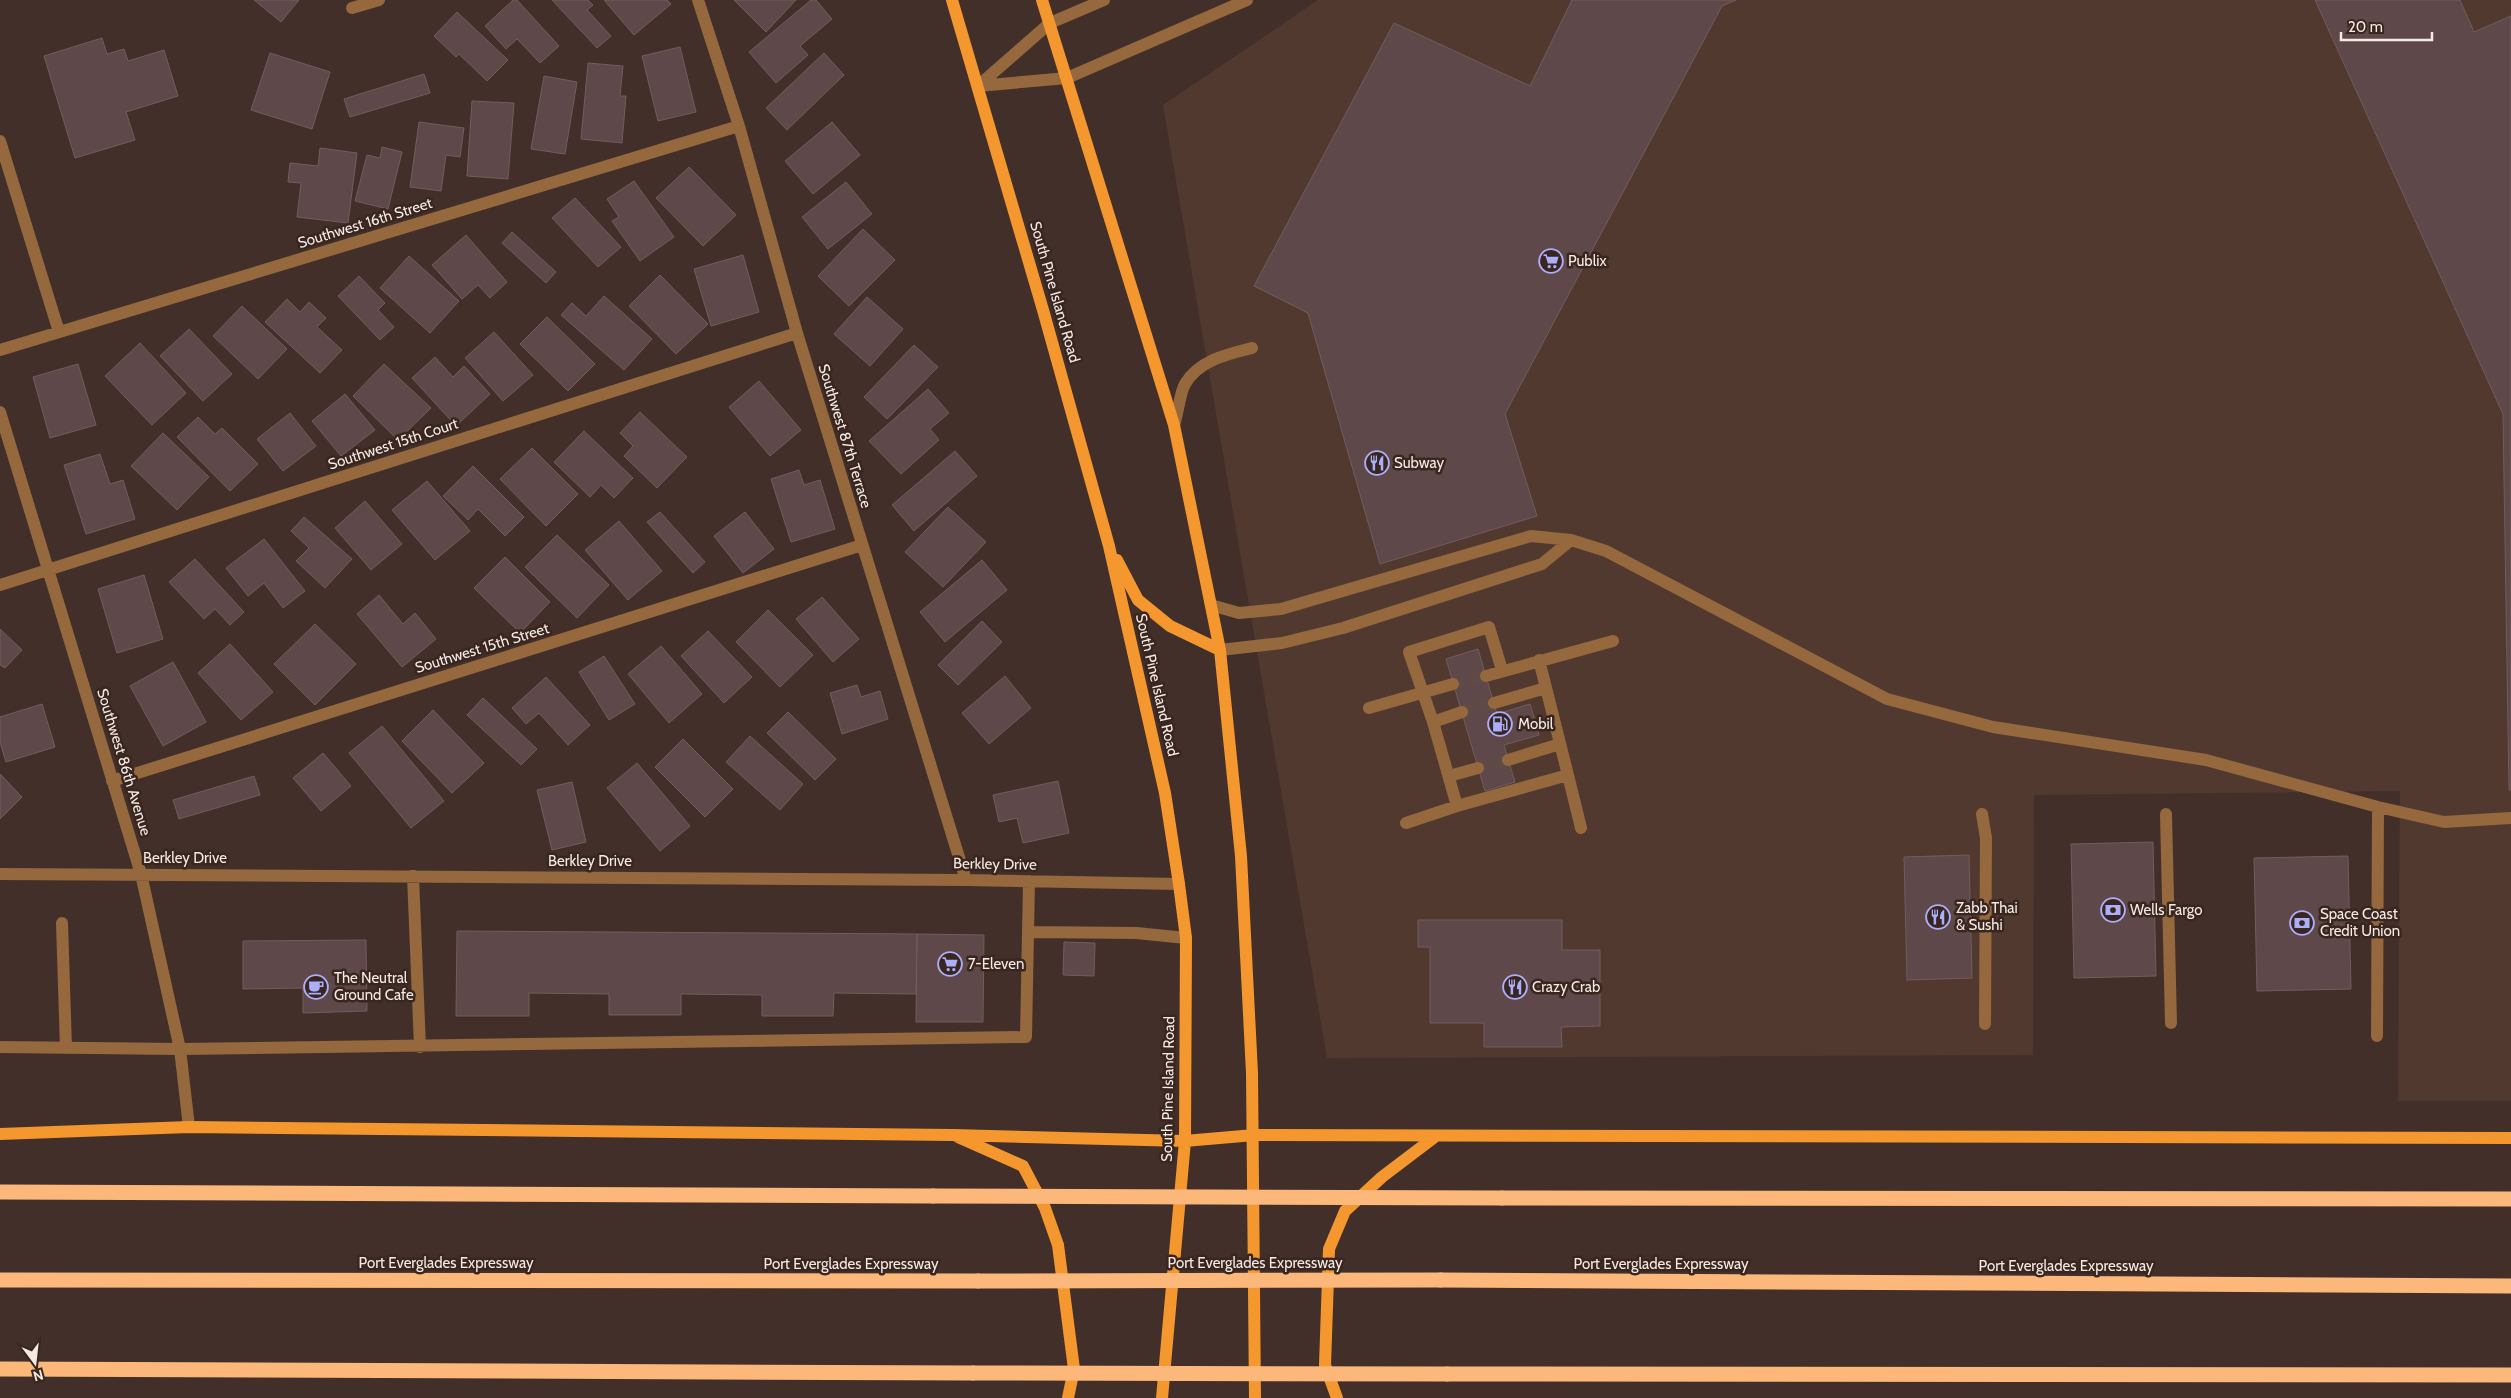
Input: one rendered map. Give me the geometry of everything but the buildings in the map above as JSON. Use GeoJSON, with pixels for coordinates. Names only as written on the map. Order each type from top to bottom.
{"type":"FeatureCollection","features":[{"type":"Feature","properties":{"kind":"highway"},"geometry":{"type":"LineString","coordinates":[[0,1192],[1502,1198],[2511,1199]]}},
{"type":"Feature","properties":{"kind":"highway","name":"Port Everglades Expressway"},"geometry":{"type":"LineString","coordinates":[[0,1280],[1441,1280],[2511,1286]]}},
{"type":"Feature","properties":{"kind":"highway"},"geometry":{"type":"LineString","coordinates":[[0,1369],[973,1373],[2511,1375]]}},
{"type":"Feature","properties":{"kind":"main road","name":"South Pine Island Road"},"geometry":{"type":"LineString","coordinates":[[952,0],[1110,546],[1165,793],[1179,884],[1186,938],[1185,1141],[1162,1398]]}},
{"type":"Feature","properties":{"kind":"main road"},"geometry":{"type":"LineString","coordinates":[[1042,0],[1174,425],[1220,650],[1241,856],[1254,1136],[1256,1398]]}},
{"type":"Feature","properties":{"kind":"main road"},"geometry":{"type":"LineString","coordinates":[[1110,546],[1138,600],[1170,626],[1220,650]]}},
{"type":"Feature","properties":{"kind":"main road"},"geometry":{"type":"LineString","coordinates":[[0,1134],[189,1127],[953,1135],[1185,1141],[1254,1136],[2511,1138]]}},
{"type":"Feature","properties":{"kind":"main road"},"geometry":{"type":"LineString","coordinates":[[953,1135],[1023,1166],[1046,1208],[1058,1245],[1074,1369],[1068,1398]]}},
{"type":"Feature","properties":{"kind":"main road"},"geometry":{"type":"LineString","coordinates":[[1337,1398],[1325,1365],[1329,1249],[1345,1211],[1382,1177],[1436,1136]]}},
{"type":"Feature","properties":{"kind":"street"},"geometry":{"type":"LineString","coordinates":[[352,8],[379,0]]}},
{"type":"Feature","properties":{"kind":"street","name":"Southwest 87th Terrace"},"geometry":{"type":"LineString","coordinates":[[698,0],[739,126],[797,333],[966,880]]}},
{"type":"Feature","properties":{"kind":"street"},"geometry":{"type":"LineString","coordinates":[[978,86],[1050,23],[1104,0]]}},
{"type":"Feature","properties":{"kind":"street"},"geometry":{"type":"LineString","coordinates":[[978,86],[1067,78],[1247,0]]}},
{"type":"Feature","properties":{"kind":"street","name":"Southwest 16th Street"},"geometry":{"type":"LineString","coordinates":[[0,350],[739,126]]}},
{"type":"Feature","properties":{"kind":"street"},"geometry":{"type":"LineString","coordinates":[[0,141],[59,332]]}},
{"type":"Feature","properties":{"kind":"street","name":"Southwest 15th Court"},"geometry":{"type":"LineString","coordinates":[[0,585],[797,333]]}},
{"type":"Feature","properties":{"kind":"street"},"geometry":{"type":"LineString","coordinates":[[1174,425],[1185,384],[1198,369],[1221,356],[1252,348]]}},
{"type":"Feature","properties":{"kind":"street","name":"Southwest 86th Avenue"},"geometry":{"type":"LineString","coordinates":[[0,412],[141,874],[180,1050],[189,1127]]}},
{"type":"Feature","properties":{"kind":"street"},"geometry":{"type":"LineString","coordinates":[[1211,605],[1239,613],[1282,609],[1532,536],[1571,540],[1606,551],[1887,699],[1993,727],[2206,760],[2378,807],[2444,822],[2511,818]]}},
{"type":"Feature","properties":{"kind":"street"},"geometry":{"type":"LineString","coordinates":[[1220,650],[1282,643],[1343,628],[1542,564],[1571,540]]}},
{"type":"Feature","properties":{"kind":"street","name":"Southwest 15th Street"},"geometry":{"type":"LineString","coordinates":[[112,781],[862,545]]}},
{"type":"Feature","properties":{"kind":"street"},"geometry":{"type":"LineString","coordinates":[[1457,806],[1409,652],[1489,627],[1502,670]]}},
{"type":"Feature","properties":{"kind":"street"},"geometry":{"type":"LineString","coordinates":[[1486,676],[1502,670],[1613,641]]}},
{"type":"Feature","properties":{"kind":"street"},"geometry":{"type":"LineString","coordinates":[[1539,660],[1581,828]]}},
{"type":"Feature","properties":{"kind":"street"},"geometry":{"type":"LineString","coordinates":[[1369,708],[1453,684]]}},
{"type":"Feature","properties":{"kind":"street"},"geometry":{"type":"LineString","coordinates":[[1494,703],[1546,688]]}},
{"type":"Feature","properties":{"kind":"street"},"geometry":{"type":"LineString","coordinates":[[1432,722],[1462,712]]}},
{"type":"Feature","properties":{"kind":"street"},"geometry":{"type":"LineString","coordinates":[[1508,760],[1560,744]]}},
{"type":"Feature","properties":{"kind":"street"},"geometry":{"type":"LineString","coordinates":[[1448,776],[1478,768]]}},
{"type":"Feature","properties":{"kind":"street"},"geometry":{"type":"LineString","coordinates":[[1406,823],[1457,806],[1568,775]]}},
{"type":"Feature","properties":{"kind":"street"},"geometry":{"type":"LineString","coordinates":[[2377,1036],[2378,807]]}},
{"type":"Feature","properties":{"kind":"street"},"geometry":{"type":"LineString","coordinates":[[1982,814],[1986,838],[1985,1024]]}},
{"type":"Feature","properties":{"kind":"street"},"geometry":{"type":"LineString","coordinates":[[2166,814],[2171,1023]]}},
{"type":"Feature","properties":{"kind":"street","name":"Berkley Drive"},"geometry":{"type":"LineString","coordinates":[[0,874],[966,880],[1179,884]]}},
{"type":"Feature","properties":{"kind":"street"},"geometry":{"type":"LineString","coordinates":[[414,876],[420,1047]]}},
{"type":"Feature","properties":{"kind":"street"},"geometry":{"type":"LineString","coordinates":[[0,1047],[180,1050],[1026,1037],[1030,881]]}},
{"type":"Feature","properties":{"kind":"street"},"geometry":{"type":"LineString","coordinates":[[62,923],[66,1048]]}},
{"type":"Feature","properties":{"kind":"street"},"geometry":{"type":"LineString","coordinates":[[1028,932],[1136,933],[1186,938]]}},
{"type":"Feature","properties":{"kind":"shaded area"},"geometry":{"type":"Polygon","coordinates":[[[1318,0],[2511,0],[2511,1101],[2398,1101],[2400,791],[2034,795],[2033,1055],[1327,1058],[1163,105],[1318,0]]]}},
{"type":"Feature","properties":{"kind":"tunnel"},"geometry":{"type":"LineString","coordinates":[[1453,684],[1486,676]]}},
{"type":"Feature","properties":{"kind":"tunnel"},"geometry":{"type":"LineString","coordinates":[[1462,712],[1494,703]]}},
{"type":"Feature","properties":{"kind":"tunnel"},"geometry":{"type":"LineString","coordinates":[[1478,768],[1508,760]]}},
{"type":"Feature","properties":{"kind":"place","name":"Publix"},"geometry":{"type":"Point","coordinates":[1551,261]}},
{"type":"Feature","properties":{"kind":"place","name":"Subway"},"geometry":{"type":"Point","coordinates":[1377,463]}},
{"type":"Feature","properties":{"kind":"place","name":"Mobil"},"geometry":{"type":"Point","coordinates":[1500,724]}},
{"type":"Feature","properties":{"kind":"place","name":"Wells Fargo"},"geometry":{"type":"Point","coordinates":[2113,910]}},
{"type":"Feature","properties":{"kind":"place","name":"Zabb Thai & Sushi"},"geometry":{"type":"Point","coordinates":[1938,917]}},
{"type":"Feature","properties":{"kind":"place","name":"Space Coast Credit Union"},"geometry":{"type":"Point","coordinates":[2302,923]}},
{"type":"Feature","properties":{"kind":"place","name":"7-Eleven"},"geometry":{"type":"Point","coordinates":[950,964]}},
{"type":"Feature","properties":{"kind":"place","name":"The Neutral Ground Cafe"},"geometry":{"type":"Point","coordinates":[316,987]}},
{"type":"Feature","properties":{"kind":"place","name":"Crazy Crab"},"geometry":{"type":"Point","coordinates":[1515,987]}}]}
